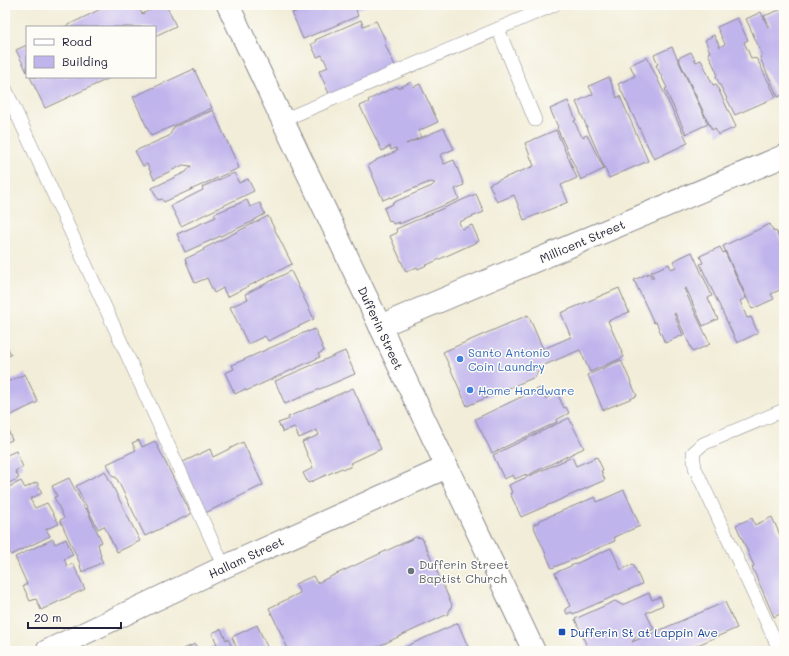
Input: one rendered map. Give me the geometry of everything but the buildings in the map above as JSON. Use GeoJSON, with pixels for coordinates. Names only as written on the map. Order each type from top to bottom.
{"type":"FeatureCollection","features":[{"type":"Feature","properties":{"kind":"street","name":"Dufferin Street"},"geometry":{"type":"LineString","coordinates":[[228,5],[534,651]]}},
{"type":"Feature","properties":{"kind":"street","name":"Millicent Street"},"geometry":{"type":"LineString","coordinates":[[380,326],[784,156]]}},
{"type":"Feature","properties":{"kind":"street","name":"Hallam Street"},"geometry":{"type":"LineString","coordinates":[[47,651],[224,567],[447,467]]}},
{"type":"Feature","properties":{"kind":"lane"},"geometry":{"type":"LineString","coordinates":[[283,120],[554,5]]}},
{"type":"Feature","properties":{"kind":"lane"},"geometry":{"type":"LineString","coordinates":[[498,29],[535,120]]}},
{"type":"Feature","properties":{"kind":"lane"},"geometry":{"type":"LineString","coordinates":[[5,88],[224,567]]}},
{"type":"Feature","properties":{"kind":"lane"},"geometry":{"type":"LineString","coordinates":[[780,651],[695,468],[693,453],[703,444],[784,410]]}},
{"type":"Feature","properties":{"kind":"place","name":"Santo Antonio Coin Laundry"},"geometry":{"type":"Point","coordinates":[460,359]}},
{"type":"Feature","properties":{"kind":"place","name":"Home Hardware"},"geometry":{"type":"Point","coordinates":[470,390]}},
{"type":"Feature","properties":{"kind":"place","name":"Dufferin Street Baptist Church"},"geometry":{"type":"Point","coordinates":[411,571]}},
{"type":"Feature","properties":{"kind":"place","name":"Dufferin St at Lappin Ave"},"geometry":{"type":"Point","coordinates":[562,632]}}]}
